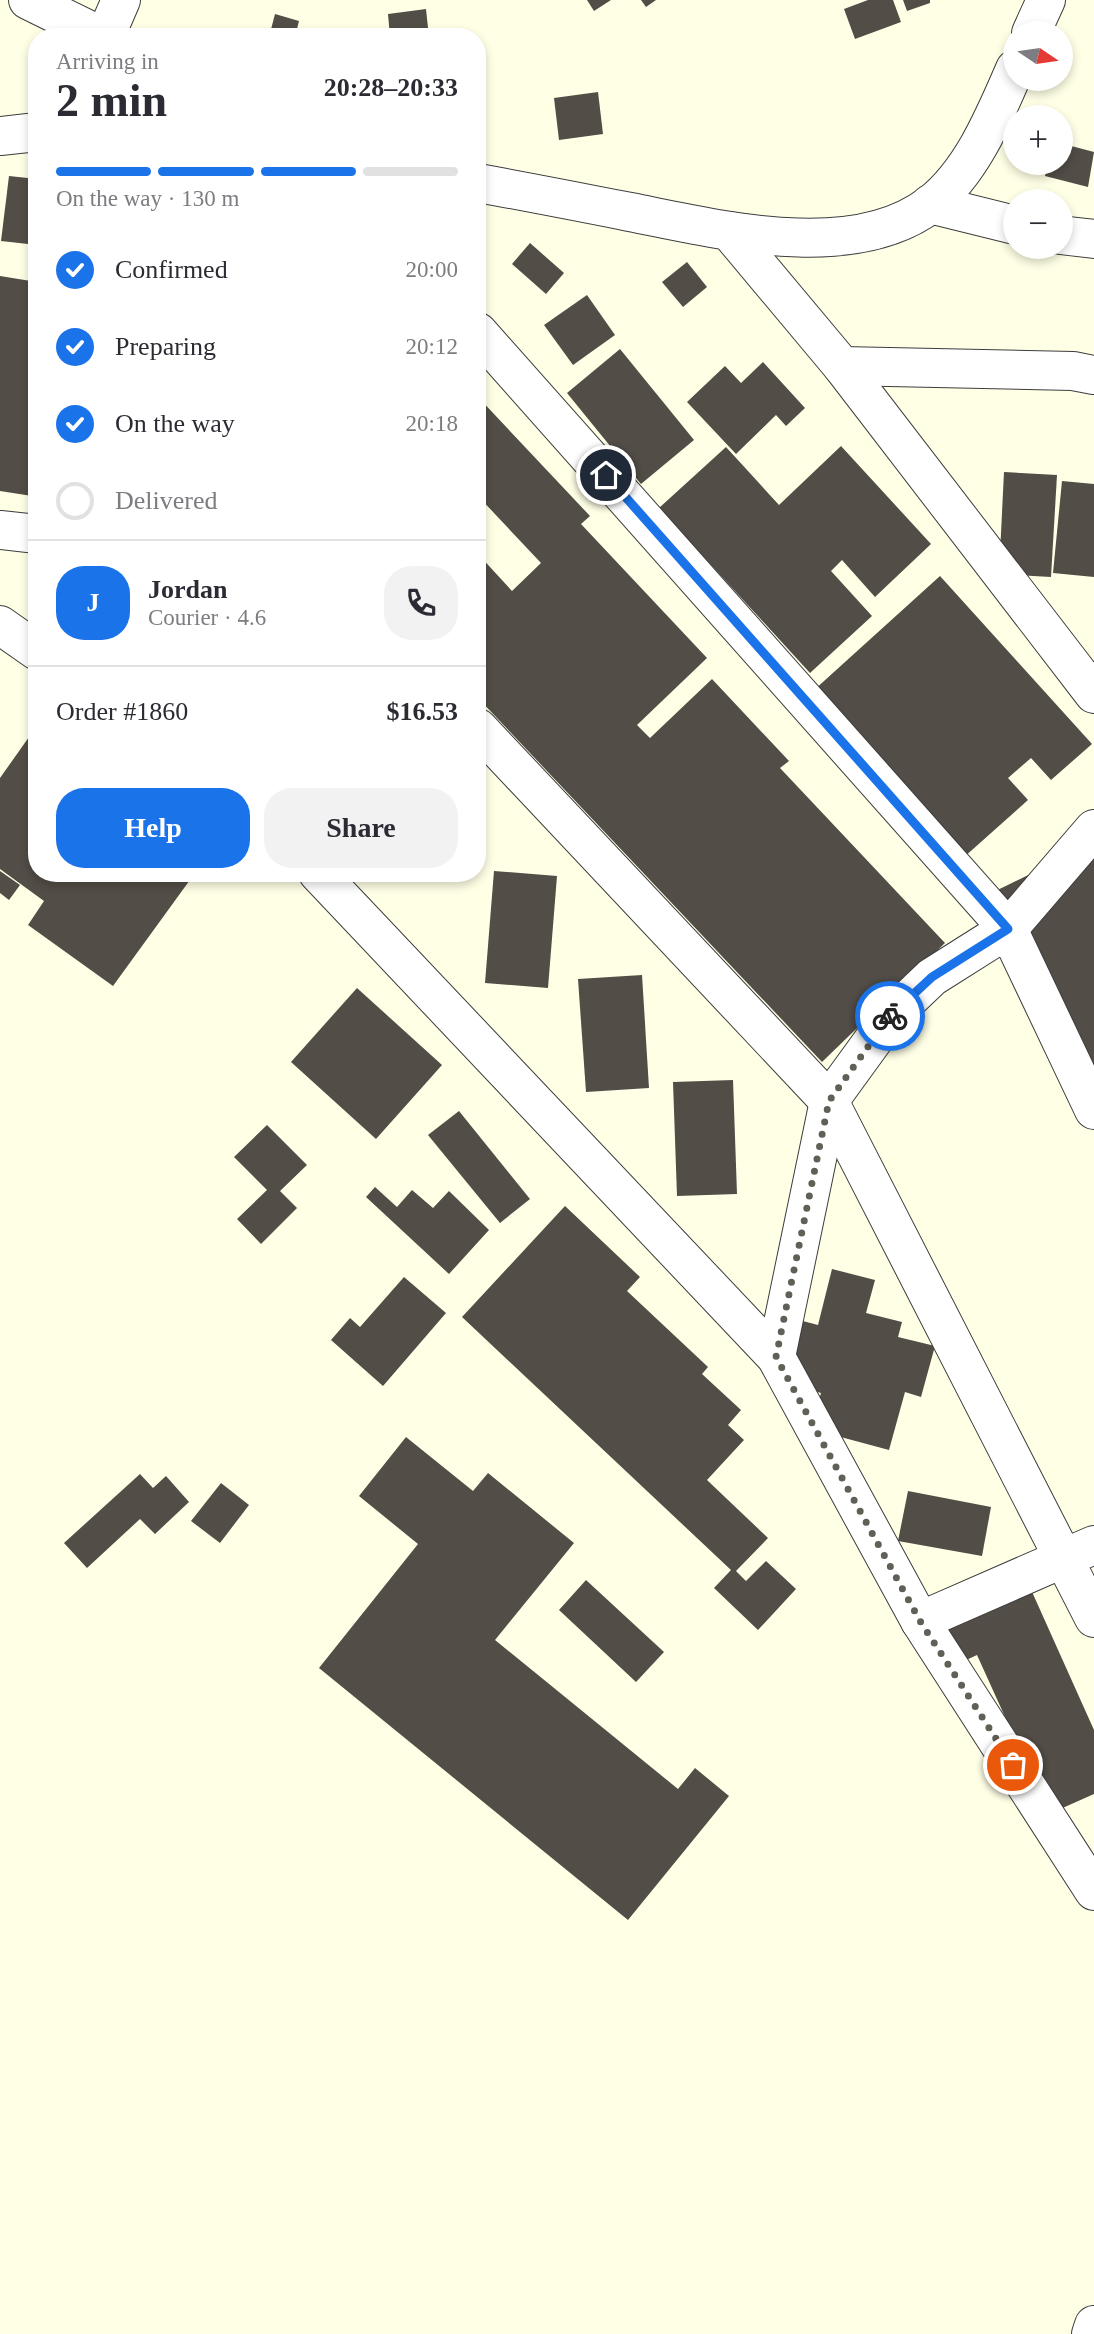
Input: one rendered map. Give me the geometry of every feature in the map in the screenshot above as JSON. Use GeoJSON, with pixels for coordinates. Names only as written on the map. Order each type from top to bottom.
{"type":"FeatureCollection","features":[{"type":"Feature","properties":{"kind":"street"},"geometry":{"type":"LineString","coordinates":[[28,0],[86,28]]}},
{"type":"Feature","properties":{"kind":"street"},"geometry":{"type":"LineString","coordinates":[[108,28],[121,0]]}},
{"type":"Feature","properties":{"kind":"street"},"geometry":{"type":"LineString","coordinates":[[1036,21],[1046,0]]}},
{"type":"Feature","properties":{"kind":"street"},"geometry":{"type":"LineString","coordinates":[[486,185],[729,231],[773,236],[856,233],[903,220],[930,204],[952,183],[972,153],[1004,91]]}},
{"type":"Feature","properties":{"kind":"street"},"geometry":{"type":"LineString","coordinates":[[0,136],[28,133]]}},
{"type":"Feature","properties":{"kind":"street"},"geometry":{"type":"LineString","coordinates":[[930,204],[1003,222]]}},
{"type":"Feature","properties":{"kind":"street"},"geometry":{"type":"LineString","coordinates":[[729,231],[842,366],[1094,694]]}},
{"type":"Feature","properties":{"kind":"street"},"geometry":{"type":"LineString","coordinates":[[1073,237],[1094,239]]}},
{"type":"Feature","properties":{"kind":"street"},"geometry":{"type":"LineString","coordinates":[[486,341],[1008,929],[1094,1110]]}},
{"type":"Feature","properties":{"kind":"street"},"geometry":{"type":"LineString","coordinates":[[842,366],[1073,371],[1094,375]]}},
{"type":"Feature","properties":{"kind":"street"},"geometry":{"type":"LineString","coordinates":[[0,530],[28,533]]}},
{"type":"Feature","properties":{"kind":"street"},"geometry":{"type":"LineString","coordinates":[[0,625],[28,645]]}},
{"type":"Feature","properties":{"kind":"street"},"geometry":{"type":"LineString","coordinates":[[486,737],[829,1101],[1080,1553],[1094,1618]]}},
{"type":"Feature","properties":{"kind":"street"},"geometry":{"type":"LineString","coordinates":[[776,1357],[829,1101],[898,1009],[932,977],[1008,929],[1094,829]]}},
{"type":"Feature","properties":{"kind":"street"},"geometry":{"type":"LineString","coordinates":[[327,882],[776,1357],[920,1621],[1094,1891]]}},
{"type":"Feature","properties":{"kind":"street"},"geometry":{"type":"LineString","coordinates":[[920,1621],[1080,1553]]}},
{"type":"Feature","properties":{"kind":"street"},"geometry":{"type":"LineString","coordinates":[[1091,2334],[1094,2325]]}},
{"type":"Feature","properties":{"kind":"building"},"geometry":{"type":"Polygon","coordinates":[[[587,0],[611,0],[594,11],[587,0]]]}},
{"type":"Feature","properties":{"kind":"building"},"geometry":{"type":"Polygon","coordinates":[[[641,0],[656,0],[646,7],[641,0]]]}},
{"type":"Feature","properties":{"kind":"building"},"geometry":{"type":"Polygon","coordinates":[[[868,0],[893,0],[901,22],[855,39],[844,9],[868,0]]]}},
{"type":"Feature","properties":{"kind":"building"},"geometry":{"type":"Polygon","coordinates":[[[903,0],[930,0],[930,3],[907,11],[903,0]]]}},
{"type":"Feature","properties":{"kind":"building"},"geometry":{"type":"Polygon","coordinates":[[[426,9],[428,28],[389,28],[388,14],[426,9]]]}},
{"type":"Feature","properties":{"kind":"building"},"geometry":{"type":"Polygon","coordinates":[[[275,14],[299,21],[297,28],[271,28],[275,14]]]}},
{"type":"Feature","properties":{"kind":"building"},"geometry":{"type":"Polygon","coordinates":[[[598,92],[603,134],[559,140],[554,98],[598,92]]]}},
{"type":"Feature","properties":{"kind":"building"},"geometry":{"type":"Polygon","coordinates":[[[1073,146],[1094,152],[1088,187],[1045,176],[1073,175],[1073,146]]]}},
{"type":"Feature","properties":{"kind":"building"},"geometry":{"type":"Polygon","coordinates":[[[9,176],[28,178],[28,244],[1,241],[9,176]]]}},
{"type":"Feature","properties":{"kind":"building"},"geometry":{"type":"Polygon","coordinates":[[[530,243],[564,273],[546,294],[512,264],[530,243]]]}},
{"type":"Feature","properties":{"kind":"building"},"geometry":{"type":"Polygon","coordinates":[[[687,262],[707,287],[683,307],[662,282],[687,262]]]}},
{"type":"Feature","properties":{"kind":"building"},"geometry":{"type":"Polygon","coordinates":[[[0,276],[28,281],[28,495],[0,491],[0,276]]]}},
{"type":"Feature","properties":{"kind":"building"},"geometry":{"type":"Polygon","coordinates":[[[587,295],[615,335],[573,365],[544,325],[587,295]]]}},
{"type":"Feature","properties":{"kind":"building"},"geometry":{"type":"Polygon","coordinates":[[[620,349],[694,440],[641,484],[567,393],[620,349]]]}},
{"type":"Feature","properties":{"kind":"building"},"geometry":{"type":"Polygon","coordinates":[[[763,362],[805,408],[786,426],[776,415],[736,454],[687,402],[725,366],[741,383],[763,362]]]}},
{"type":"Feature","properties":{"kind":"building"},"geometry":{"type":"Polygon","coordinates":[[[486,406],[590,516],[581,524],[707,658],[637,725],[650,738],[712,679],[789,761],[780,768],[945,943],[822,1062],[486,706],[486,563],[512,591],[541,563],[486,505],[486,406]]]}},
{"type":"Feature","properties":{"kind":"building"},"geometry":{"type":"Polygon","coordinates":[[[841,446],[931,544],[875,597],[842,560],[831,571],[872,616],[810,673],[659,508],[726,447],[779,505],[841,446]]]}},
{"type":"Feature","properties":{"kind":"building"},"geometry":{"type":"Polygon","coordinates":[[[1004,472],[1057,475],[1051,577],[999,574],[1004,472]]]}},
{"type":"Feature","properties":{"kind":"building"},"geometry":{"type":"Polygon","coordinates":[[[1062,481],[1094,484],[1094,577],[1053,573],[1062,481]]]}},
{"type":"Feature","properties":{"kind":"building"},"geometry":{"type":"Polygon","coordinates":[[[940,576],[1092,744],[1051,780],[1031,758],[1008,778],[1028,800],[963,858],[813,691],[940,576]]]}},
{"type":"Feature","properties":{"kind":"building"},"geometry":{"type":"Polygon","coordinates":[[[28,738],[28,882],[188,882],[113,986],[28,925],[44,901],[0,869],[0,778],[28,738]]]}},
{"type":"Feature","properties":{"kind":"building"},"geometry":{"type":"Polygon","coordinates":[[[1094,843],[1094,1126],[979,899],[1094,843]]]}},
{"type":"Feature","properties":{"kind":"building"},"geometry":{"type":"Polygon","coordinates":[[[0,871],[20,885],[9,900],[0,893],[0,871]]]}},
{"type":"Feature","properties":{"kind":"building"},"geometry":{"type":"Polygon","coordinates":[[[494,871],[557,876],[548,988],[485,983],[494,871]]]}},
{"type":"Feature","properties":{"kind":"building"},"geometry":{"type":"Polygon","coordinates":[[[642,975],[649,1088],[586,1092],[578,979],[642,975]]]}},
{"type":"Feature","properties":{"kind":"building"},"geometry":{"type":"Polygon","coordinates":[[[357,988],[442,1065],[376,1139],[291,1062],[357,988]]]}},
{"type":"Feature","properties":{"kind":"building"},"geometry":{"type":"Polygon","coordinates":[[[733,1080],[737,1194],[677,1196],[673,1082],[733,1080]]]}},
{"type":"Feature","properties":{"kind":"building"},"geometry":{"type":"Polygon","coordinates":[[[459,1111],[530,1199],[500,1223],[428,1135],[459,1111]]]}},
{"type":"Feature","properties":{"kind":"building"},"geometry":{"type":"Polygon","coordinates":[[[267,1125],[307,1165],[280,1191],[297,1208],[261,1244],[237,1219],[267,1190],[234,1157],[267,1125]]]}},
{"type":"Feature","properties":{"kind":"building"},"geometry":{"type":"Polygon","coordinates":[[[375,1187],[397,1207],[412,1190],[433,1208],[449,1191],[489,1230],[449,1274],[366,1197],[375,1187]]]}},
{"type":"Feature","properties":{"kind":"building"},"geometry":{"type":"Polygon","coordinates":[[[565,1206],[640,1277],[627,1291],[708,1367],[702,1374],[741,1410],[728,1425],[744,1440],[707,1480],[768,1538],[736,1571],[746,1581],[766,1561],[796,1589],[758,1630],[714,1588],[731,1570],[462,1317],[565,1206]]]}},
{"type":"Feature","properties":{"kind":"building"},"geometry":{"type":"Polygon","coordinates":[[[832,1269],[875,1280],[866,1313],[902,1322],[898,1337],[935,1346],[921,1397],[905,1392],[889,1450],[811,1429],[821,1393],[782,1382],[799,1320],[818,1325],[832,1269]]]}},
{"type":"Feature","properties":{"kind":"building"},"geometry":{"type":"Polygon","coordinates":[[[404,1277],[446,1313],[383,1386],[331,1340],[350,1318],[360,1327],[404,1277]]]}},
{"type":"Feature","properties":{"kind":"building"},"geometry":{"type":"Polygon","coordinates":[[[406,1437],[473,1491],[488,1473],[574,1543],[495,1640],[678,1789],[695,1768],[729,1796],[628,1920],[319,1668],[418,1544],[359,1496],[406,1437]]]}},
{"type":"Feature","properties":{"kind":"building"},"geometry":{"type":"Polygon","coordinates":[[[140,1474],[153,1488],[166,1476],[189,1502],[155,1534],[140,1519],[87,1568],[64,1543],[140,1474]]]}},
{"type":"Feature","properties":{"kind":"building"},"geometry":{"type":"Polygon","coordinates":[[[221,1483],[249,1505],[220,1543],[191,1521],[221,1483]]]}},
{"type":"Feature","properties":{"kind":"building"},"geometry":{"type":"Polygon","coordinates":[[[908,1491],[991,1507],[982,1556],[898,1541],[908,1491]]]}},
{"type":"Feature","properties":{"kind":"building"},"geometry":{"type":"Polygon","coordinates":[[[1024,1574],[1094,1730],[1094,1794],[1049,1814],[977,1655],[949,1668],[927,1618],[1024,1574]]]}},
{"type":"Feature","properties":{"kind":"building"},"geometry":{"type":"Polygon","coordinates":[[[586,1580],[664,1652],[636,1682],[559,1610],[586,1580]]]}},
{"type":"Feature","properties":{"kind":"way so far"},"geometry":{"type":"LineString","coordinates":[[890,1016],[829,1101],[776,1357],[920,1621],[1013,1765]]}},
{"type":"Feature","properties":{"kind":"route"},"geometry":{"type":"LineString","coordinates":[[606,475],[1008,929],[932,977],[890,1016]]}}]}
